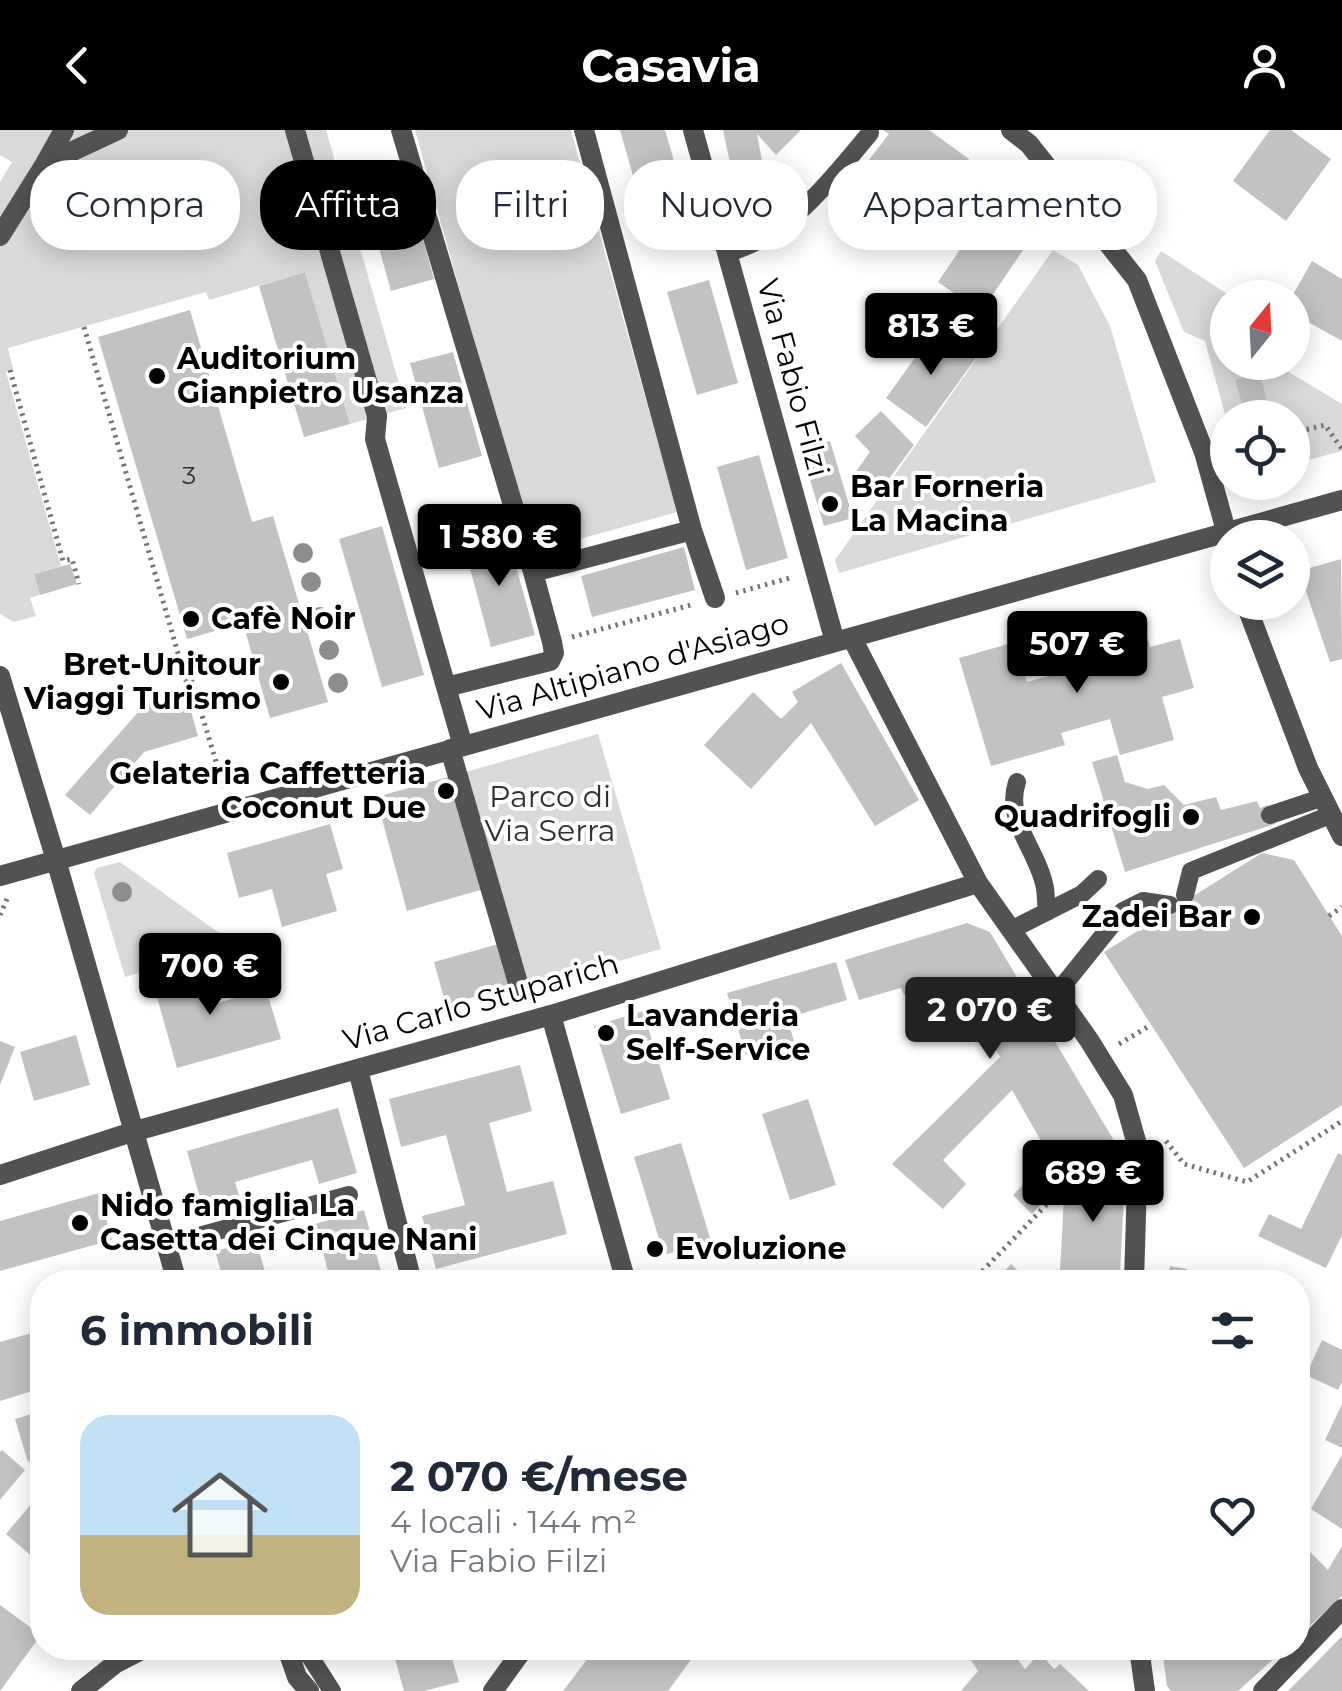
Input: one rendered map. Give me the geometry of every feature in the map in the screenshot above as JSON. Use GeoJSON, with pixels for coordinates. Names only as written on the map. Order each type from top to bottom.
{"type":"FeatureCollection","features":[{"type":"Feature","properties":{"kind":"street"},"geometry":{"type":"LineString","coordinates":[[46,160],[64,130]]}},
{"type":"Feature","properties":{"kind":"street"},"geometry":{"type":"LineString","coordinates":[[53,160],[118,130]]}},
{"type":"Feature","properties":{"kind":"street"},"geometry":{"type":"LineString","coordinates":[[296,130],[377,416],[375,439],[446,687],[457,748],[520,990]]}},
{"type":"Feature","properties":{"kind":"street"},"geometry":{"type":"LineString","coordinates":[[401,130],[554,653],[550,660],[446,687]]}},
{"type":"Feature","properties":{"kind":"street"},"geometry":{"type":"LineString","coordinates":[[584,130],[692,530],[715,598]]}},
{"type":"Feature","properties":{"kind":"street","name":"Via Fabio Filzi"},"geometry":{"type":"LineString","coordinates":[[693,130],[815,571],[844,640],[978,883],[1123,1094],[1134,1126],[1139,1174],[1135,1270]]}},
{"type":"Feature","properties":{"kind":"street"},"geometry":{"type":"LineString","coordinates":[[1010,130],[1029,144],[1137,280],[1204,452],[1223,520]]}},
{"type":"Feature","properties":{"kind":"street"},"geometry":{"type":"LineString","coordinates":[[0,236],[30,187]]}},
{"type":"Feature","properties":{"kind":"street","name":"Via Altipiano d'Asiago"},"geometry":{"type":"LineString","coordinates":[[1276,520],[1342,500]]}},
{"type":"Feature","properties":{"kind":"street"},"geometry":{"type":"LineString","coordinates":[[533,572],[692,530]]}},
{"type":"Feature","properties":{"kind":"street","name":"Via Altipiano d'Asiago"},"geometry":{"type":"LineString","coordinates":[[0,876],[1210,540]]}},
{"type":"Feature","properties":{"kind":"street"},"geometry":{"type":"LineString","coordinates":[[1251,620],[1276,689],[1342,836]]}},
{"type":"Feature","properties":{"kind":"street"},"geometry":{"type":"LineString","coordinates":[[0,676],[173,1270]]}},
{"type":"Feature","properties":{"kind":"street","name":"Via Carlo Stuparich"},"geometry":{"type":"LineString","coordinates":[[0,1175],[132,1132],[551,1015],[978,883]]}},
{"type":"Feature","properties":{"kind":"street"},"geometry":{"type":"LineString","coordinates":[[551,1015],[623,1270]]}},
{"type":"Feature","properties":{"kind":"street"},"geometry":{"type":"LineString","coordinates":[[358,1070],[409,1270]]}},
{"type":"Feature","properties":{"kind":"street"},"geometry":{"type":"LineString","coordinates":[[1310,1643],[1342,1610]]}},
{"type":"Feature","properties":{"kind":"street"},"geometry":{"type":"LineString","coordinates":[[81,1691],[123,1660]]}},
{"type":"Feature","properties":{"kind":"street"},"geometry":{"type":"LineString","coordinates":[[291,1660],[308,1691]]}},
{"type":"Feature","properties":{"kind":"street"},"geometry":{"type":"LineString","coordinates":[[493,1691],[515,1660]]}},
{"type":"Feature","properties":{"kind":"street"},"geometry":{"type":"LineString","coordinates":[[1140,1660],[1145,1691]]}},
{"type":"Feature","properties":{"kind":"street"},"geometry":{"type":"LineString","coordinates":[[1263,1691],[1293,1660]]}},
{"type":"Feature","properties":{"kind":"lane"},"geometry":{"type":"LineString","coordinates":[[727,253],[748,248],[802,210],[870,133]]}},
{"type":"Feature","properties":{"kind":"lane"},"geometry":{"type":"LineString","coordinates":[[1017,782],[1014,813],[1045,886],[1046,912]]}},
{"type":"Feature","properties":{"kind":"lane"},"geometry":{"type":"LineString","coordinates":[[1270,815],[1326,806]]}},
{"type":"Feature","properties":{"kind":"lane"},"geometry":{"type":"LineString","coordinates":[[1056,993],[1122,911],[1143,900],[1178,900],[1190,871],[1326,806]]}},
{"type":"Feature","properties":{"kind":"lane"},"geometry":{"type":"LineString","coordinates":[[1011,930],[1082,894],[1098,879]]}},
{"type":"Feature","properties":{"kind":"lane"},"geometry":{"type":"LineString","coordinates":[[166,1245],[349,1195]]}},
{"type":"Feature","properties":{"kind":"lane"},"geometry":{"type":"LineString","coordinates":[[312,1660],[332,1691]]}},
{"type":"Feature","properties":{"kind":"path"},"geometry":{"type":"LineString","coordinates":[[84,327],[186,681],[191,680],[226,794]]}},
{"type":"Feature","properties":{"kind":"path"},"geometry":{"type":"LineString","coordinates":[[10,370],[64,561],[72,559],[79,584]]}},
{"type":"Feature","properties":{"kind":"path"},"geometry":{"type":"LineString","coordinates":[[1310,428],[1325,425],[1342,449]]}},
{"type":"Feature","properties":{"kind":"path"},"geometry":{"type":"LineString","coordinates":[[552,642],[815,571]]}},
{"type":"Feature","properties":{"kind":"path"},"geometry":{"type":"LineString","coordinates":[[1329,916],[1342,907]]}},
{"type":"Feature","properties":{"kind":"path"},"geometry":{"type":"LineString","coordinates":[[1135,1035],[1151,1025]]}},
{"type":"Feature","properties":{"kind":"path"},"geometry":{"type":"LineString","coordinates":[[1166,1141],[1184,1164],[1247,1182],[1342,1122]]}},
{"type":"Feature","properties":{"kind":"path"},"geometry":{"type":"LineString","coordinates":[[984,1270],[1074,1176],[1120,1147]]}},
{"type":"Feature","properties":{"kind":"green space"},"geometry":{"type":"Polygon","coordinates":[[[0,130],[326,130],[335,160],[260,160],[260,250],[361,250],[406,408],[350,424],[305,272],[209,300],[206,292],[8,348],[13,369],[6,372],[61,566],[34,574],[40,595],[30,598],[36,616],[14,622],[0,614],[0,182],[12,162],[0,155],[0,130]]]}},
{"type":"Feature","properties":{"kind":"green space"},"geometry":{"type":"Polygon","coordinates":[[[415,130],[571,130],[579,160],[456,160],[456,250],[604,249],[677,512],[533,552],[436,205],[436,160],[423,160],[415,130]]]}},
{"type":"Feature","properties":{"kind":"green space"},"geometry":{"type":"Polygon","coordinates":[[[1053,250],[1078,265],[1110,326],[1156,482],[839,573],[835,560],[1053,250]]]}},
{"type":"Feature","properties":{"kind":"green space"},"geometry":{"type":"Polygon","coordinates":[[[1161,251],[1210,283],[1210,359],[1205,341],[1184,332],[1155,261],[1161,251]]]}},
{"type":"Feature","properties":{"kind":"green space"},"geometry":{"type":"Polygon","coordinates":[[[1216,380],[1302,380],[1342,404],[1342,451],[1310,459],[1310,400],[1221,400],[1216,380]]]}},
{"type":"Feature","properties":{"kind":"green space","name":"Parco di Via Serra"},"geometry":{"type":"Polygon","coordinates":[[[598,734],[661,949],[528,987],[466,772],[598,734]]]}},
{"type":"Feature","properties":{"kind":"green space"},"geometry":{"type":"Polygon","coordinates":[[[120,862],[236,945],[125,977],[94,873],[97,868],[120,862]]]}},
{"type":"Feature","properties":{"kind":"building"},"geometry":{"type":"Polygon","coordinates":[[[620,130],[665,130],[674,160],[629,160],[620,130]]]}},
{"type":"Feature","properties":{"kind":"building"},"geometry":{"type":"Polygon","coordinates":[[[723,130],[801,130],[776,155],[757,134],[762,160],[729,160],[723,130]]]}},
{"type":"Feature","properties":{"kind":"building"},"geometry":{"type":"Polygon","coordinates":[[[883,130],[929,130],[969,159],[869,160],[889,134],[883,130]]]}},
{"type":"Feature","properties":{"kind":"building"},"geometry":{"type":"Polygon","coordinates":[[[1270,130],[1291,130],[1331,159],[1286,221],[1233,181],[1270,130]]]}},
{"type":"Feature","properties":{"kind":"building"},"geometry":{"type":"Polygon","coordinates":[[[380,250],[426,250],[434,279],[391,291],[380,250]]]}},
{"type":"Feature","properties":{"kind":"building"},"geometry":{"type":"Polygon","coordinates":[[[960,250],[1023,250],[981,312],[938,282],[960,250]]]}},
{"type":"Feature","properties":{"kind":"building"},"geometry":{"type":"Polygon","coordinates":[[[1312,261],[1342,279],[1342,341],[1310,323],[1310,280],[1301,280],[1312,261]]]}},
{"type":"Feature","properties":{"kind":"building"},"geometry":{"type":"Polygon","coordinates":[[[305,272],[350,424],[304,437],[259,286],[305,272]]]}},
{"type":"Feature","properties":{"kind":"building"},"geometry":{"type":"Polygon","coordinates":[[[709,280],[738,383],[697,395],[667,292],[709,280]]]}},
{"type":"Feature","properties":{"kind":"building"},"geometry":{"type":"Polygon","coordinates":[[[190,310],[252,522],[273,516],[328,702],[270,718],[243,623],[187,639],[98,337],[190,310]]]}},
{"type":"Feature","properties":{"kind":"building"},"geometry":{"type":"Polygon","coordinates":[[[936,329],[976,358],[926,427],[886,398],[936,329]]]}},
{"type":"Feature","properties":{"kind":"building"},"geometry":{"type":"Polygon","coordinates":[[[453,352],[482,456],[439,468],[410,363],[453,352]]]}},
{"type":"Feature","properties":{"kind":"building"},"geometry":{"type":"Polygon","coordinates":[[[1235,380],[1262,380],[1267,400],[1241,400],[1235,380]]]}},
{"type":"Feature","properties":{"kind":"building"},"geometry":{"type":"Polygon","coordinates":[[[881,411],[914,445],[874,499],[849,481],[870,452],[855,436],[881,411]]]}},
{"type":"Feature","properties":{"kind":"building"},"geometry":{"type":"Polygon","coordinates":[[[830,441],[853,518],[824,526],[801,450],[830,441]]]}},
{"type":"Feature","properties":{"kind":"building"},"geometry":{"type":"Polygon","coordinates":[[[759,455],[788,558],[746,570],[717,467],[759,455]]]}},
{"type":"Feature","properties":{"kind":"building"},"geometry":{"type":"Polygon","coordinates":[[[382,526],[424,675],[382,687],[339,539],[382,526]]]}},
{"type":"Feature","properties":{"kind":"building"},"geometry":{"type":"Polygon","coordinates":[[[506,530],[535,635],[491,647],[463,542],[506,530]]]}},
{"type":"Feature","properties":{"kind":"building"},"geometry":{"type":"Polygon","coordinates":[[[684,547],[695,590],[592,617],[581,576],[684,547]]]}},
{"type":"Feature","properties":{"kind":"building"},"geometry":{"type":"Polygon","coordinates":[[[1341,559],[1342,659],[1330,662],[1310,603],[1310,568],[1341,559]]]}},
{"type":"Feature","properties":{"kind":"building"},"geometry":{"type":"Polygon","coordinates":[[[70,564],[77,584],[40,595],[34,574],[70,564]]]}},
{"type":"Feature","properties":{"kind":"building"},"geometry":{"type":"Polygon","coordinates":[[[1143,624],[1150,647],[1180,639],[1194,688],[1162,697],[1174,740],[1120,755],[1110,719],[1061,733],[1065,745],[991,766],[959,658],[1015,642],[1027,682],[1098,662],[1091,639],[1143,624]]]}},
{"type":"Feature","properties":{"kind":"building"},"geometry":{"type":"Polygon","coordinates":[[[841,663],[919,800],[875,826],[811,723],[751,789],[704,745],[753,692],[781,719],[798,702],[792,692],[841,663]]]}},
{"type":"Feature","properties":{"kind":"building"},"geometry":{"type":"Polygon","coordinates":[[[185,690],[198,736],[144,752],[90,815],[65,795],[148,701],[185,690]]]}},
{"type":"Feature","properties":{"kind":"building","name":"Quadrifogli"},"geometry":{"type":"Polygon","coordinates":[[[1117,755],[1125,782],[1148,789],[1164,785],[1184,805],[1216,797],[1221,810],[1257,801],[1260,808],[1268,805],[1275,824],[1125,872],[1092,762],[1117,755]]]}},
{"type":"Feature","properties":{"kind":"building"},"geometry":{"type":"Polygon","coordinates":[[[452,776],[484,889],[407,911],[376,797],[452,776]]]}},
{"type":"Feature","properties":{"kind":"building"},"geometry":{"type":"Polygon","coordinates":[[[330,824],[343,869],[326,874],[337,911],[282,927],[272,889],[239,898],[227,853],[330,824]]]}},
{"type":"Feature","properties":{"kind":"building"},"geometry":{"type":"Polygon","coordinates":[[[1262,853],[1294,860],[1342,936],[1342,1105],[1244,1168],[1104,952],[1262,853]]]}},
{"type":"Feature","properties":{"kind":"building"},"geometry":{"type":"Polygon","coordinates":[[[967,923],[990,932],[1116,1144],[1071,1173],[1032,1214],[1013,1195],[1050,1157],[1012,1090],[943,1160],[966,1184],[943,1209],[892,1164],[1000,1057],[955,979],[904,995],[901,988],[859,1000],[845,960],[967,923]]]}},
{"type":"Feature","properties":{"kind":"building"},"geometry":{"type":"Polygon","coordinates":[[[502,943],[514,986],[446,1005],[434,962],[502,943]]]}},
{"type":"Feature","properties":{"kind":"building"},"geometry":{"type":"Polygon","coordinates":[[[199,962],[211,1005],[266,989],[281,1039],[177,1068],[151,976],[199,962]]]}},
{"type":"Feature","properties":{"kind":"building"},"geometry":{"type":"Polygon","coordinates":[[[836,962],[847,1000],[787,1018],[794,1041],[746,1055],[727,993],[836,962]]]}},
{"type":"Feature","properties":{"kind":"building"},"geometry":{"type":"Polygon","coordinates":[[[643,1011],[670,1099],[621,1114],[594,1026],[643,1011]]]}},
{"type":"Feature","properties":{"kind":"building"},"geometry":{"type":"Polygon","coordinates":[[[76,1035],[90,1085],[34,1101],[20,1052],[76,1035]]]}},
{"type":"Feature","properties":{"kind":"building"},"geometry":{"type":"Polygon","coordinates":[[[0,1041],[15,1047],[0,1085],[0,1041]]]}},
{"type":"Feature","properties":{"kind":"building"},"geometry":{"type":"Polygon","coordinates":[[[520,1065],[532,1111],[489,1123],[507,1192],[553,1181],[567,1234],[436,1269],[422,1216],[465,1205],[446,1135],[401,1147],[389,1099],[520,1065]]]}},
{"type":"Feature","properties":{"kind":"building"},"geometry":{"type":"Polygon","coordinates":[[[808,1099],[836,1185],[790,1200],[762,1114],[808,1099]]]}},
{"type":"Feature","properties":{"kind":"building"},"geometry":{"type":"Polygon","coordinates":[[[338,1108],[357,1173],[319,1184],[312,1160],[235,1182],[242,1205],[205,1216],[187,1151],[338,1108]]]}},
{"type":"Feature","properties":{"kind":"building"},"geometry":{"type":"Polygon","coordinates":[[[681,1143],[711,1241],[664,1255],[634,1157],[681,1143]]]}},
{"type":"Feature","properties":{"kind":"building"},"geometry":{"type":"Polygon","coordinates":[[[1338,1153],[1342,1155],[1342,1235],[1326,1268],[1258,1236],[1269,1214],[1301,1229],[1338,1153]]]}},
{"type":"Feature","properties":{"kind":"building"},"geometry":{"type":"Polygon","coordinates":[[[1080,1175],[1125,1176],[1120,1270],[1060,1270],[1064,1195],[1080,1175]]]}},
{"type":"Feature","properties":{"kind":"building"},"geometry":{"type":"Polygon","coordinates":[[[99,1193],[112,1240],[0,1271],[0,1221],[99,1193]]]}},
{"type":"Feature","properties":{"kind":"building"},"geometry":{"type":"Polygon","coordinates":[[[364,1210],[381,1270],[328,1270],[315,1224],[364,1210]]]}},
{"type":"Feature","properties":{"kind":"building"},"geometry":{"type":"Polygon","coordinates":[[[256,1240],[265,1270],[221,1270],[215,1251],[256,1240]]]}},
{"type":"Feature","properties":{"kind":"building"},"geometry":{"type":"Polygon","coordinates":[[[30,1333],[30,1392],[0,1401],[0,1342],[30,1333]]]}},
{"type":"Feature","properties":{"kind":"building"},"geometry":{"type":"Polygon","coordinates":[[[1322,1340],[1342,1350],[1342,1382],[1338,1390],[1310,1377],[1310,1366],[1322,1340]]]}},
{"type":"Feature","properties":{"kind":"building"},"geometry":{"type":"Polygon","coordinates":[[[1342,1404],[1342,1448],[1325,1440],[1342,1404]]]}},
{"type":"Feature","properties":{"kind":"building"},"geometry":{"type":"Polygon","coordinates":[[[30,1415],[28,1462],[15,1419],[30,1415]]]}},
{"type":"Feature","properties":{"kind":"building"},"geometry":{"type":"Polygon","coordinates":[[[0,1452],[25,1470],[0,1500],[0,1452]]]}},
{"type":"Feature","properties":{"kind":"building"},"geometry":{"type":"Polygon","coordinates":[[[1342,1455],[1342,1529],[1311,1509],[1342,1455]]]}},
{"type":"Feature","properties":{"kind":"building"},"geometry":{"type":"Polygon","coordinates":[[[30,1505],[30,1555],[6,1534],[30,1505]]]}},
{"type":"Feature","properties":{"kind":"building"},"geometry":{"type":"Polygon","coordinates":[[[1342,1546],[1342,1596],[1310,1626],[1310,1552],[1328,1570],[1342,1546]]]}},
{"type":"Feature","properties":{"kind":"building"},"geometry":{"type":"Polygon","coordinates":[[[0,1605],[30,1627],[30,1650],[0,1691],[0,1605]]]}},
{"type":"Feature","properties":{"kind":"building"},"geometry":{"type":"Polygon","coordinates":[[[1342,1636],[1342,1691],[1288,1691],[1311,1668],[1342,1636]]]}},
{"type":"Feature","properties":{"kind":"building"},"geometry":{"type":"Polygon","coordinates":[[[395,1660],[453,1660],[459,1682],[424,1691],[404,1691],[395,1660]]]}},
{"type":"Feature","properties":{"kind":"building"},"geometry":{"type":"Polygon","coordinates":[[[587,1660],[691,1660],[668,1691],[563,1691],[587,1660]]]}},
{"type":"Feature","properties":{"kind":"building"},"geometry":{"type":"Polygon","coordinates":[[[971,1660],[1018,1660],[1025,1669],[1033,1660],[1046,1660],[1054,1669],[1060,1664],[1089,1691],[961,1691],[978,1671],[971,1660]]]}},
{"type":"Feature","properties":{"kind":"building"},"geometry":{"type":"Polygon","coordinates":[[[1164,1660],[1273,1660],[1238,1691],[1171,1691],[1164,1660]]]}},
{"type":"Feature","properties":{"kind":"place","name":"Auditorium Gianpietro Usanza"},"geometry":{"type":"Point","coordinates":[157,376]}},
{"type":"Feature","properties":{"kind":"place","name":"Bar Forneria La Macina"},"geometry":{"type":"Point","coordinates":[830,504]}},
{"type":"Feature","properties":{"kind":"place","name":"Cafè Noir"},"geometry":{"type":"Point","coordinates":[191,619]}},
{"type":"Feature","properties":{"kind":"place","name":"Bret-Unitour Viaggi Turismo"},"geometry":{"type":"Point","coordinates":[281,682]}},
{"type":"Feature","properties":{"kind":"place","name":"Gelateria Caffetteria Coconut Due"},"geometry":{"type":"Point","coordinates":[446,791]}},
{"type":"Feature","properties":{"kind":"place","name":"Quadrifogli"},"geometry":{"type":"Point","coordinates":[1191,817]}},
{"type":"Feature","properties":{"kind":"place","name":"Zadei Bar"},"geometry":{"type":"Point","coordinates":[1252,917]}},
{"type":"Feature","properties":{"kind":"place","name":"Lavanderia Self-Service"},"geometry":{"type":"Point","coordinates":[606,1033]}},
{"type":"Feature","properties":{"kind":"place","name":"Nido famiglia La Casetta dei Cinque Nani"},"geometry":{"type":"Point","coordinates":[80,1223]}},
{"type":"Feature","properties":{"kind":"place","name":"Evoluzione"},"geometry":{"type":"Point","coordinates":[655,1249]}}]}
